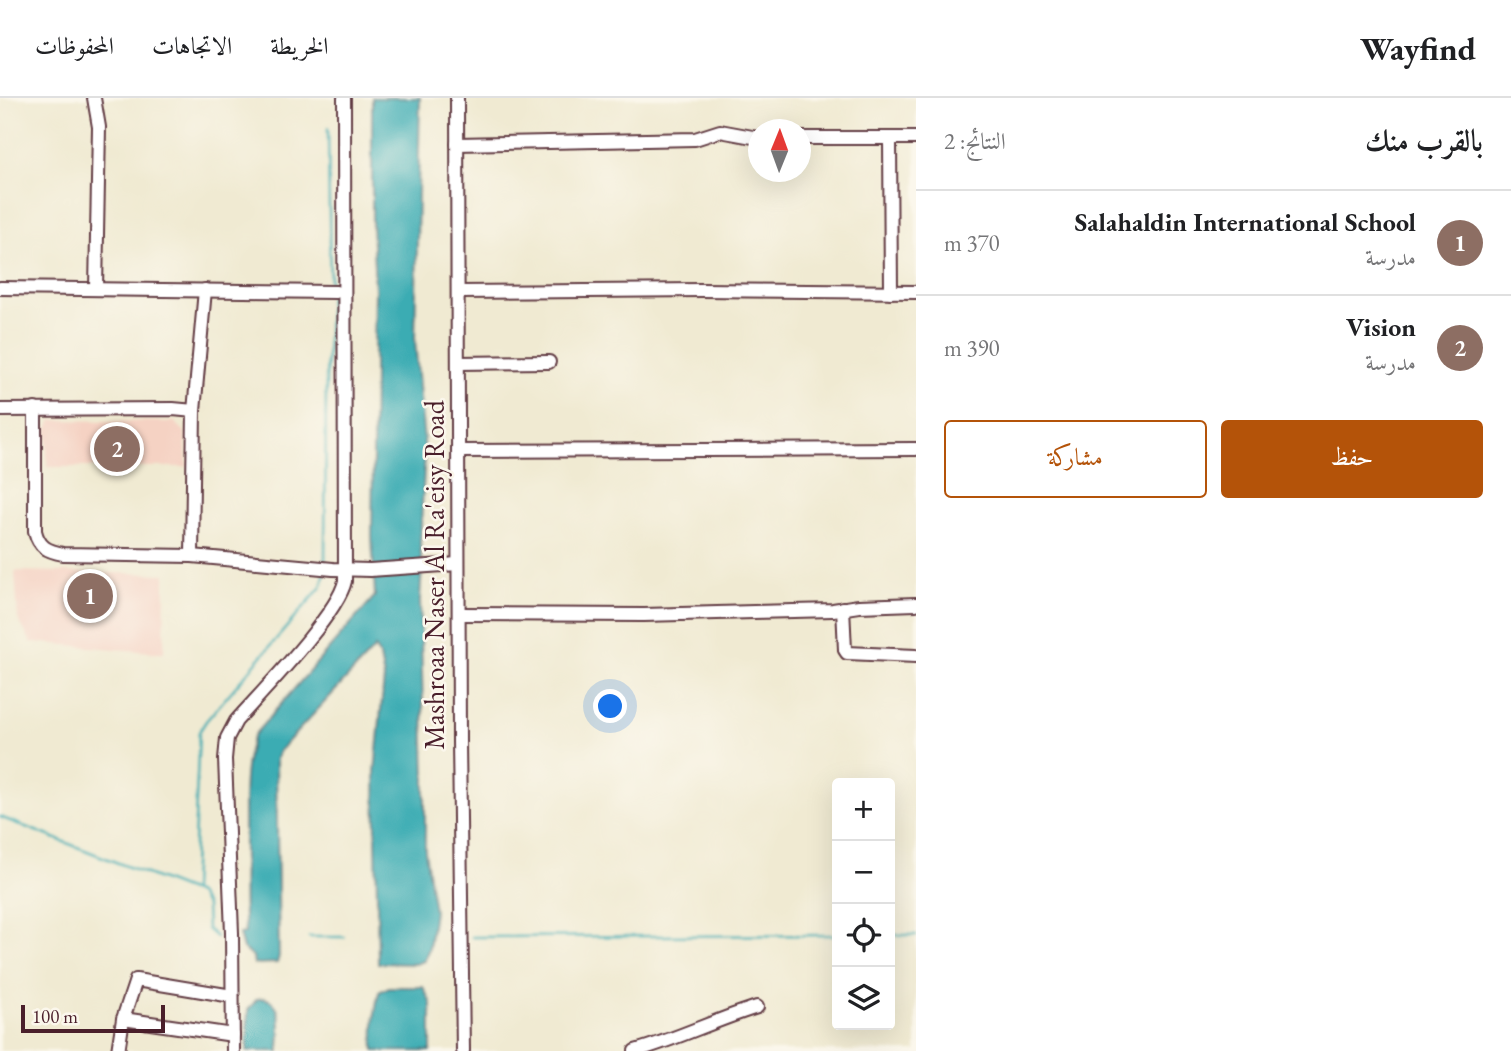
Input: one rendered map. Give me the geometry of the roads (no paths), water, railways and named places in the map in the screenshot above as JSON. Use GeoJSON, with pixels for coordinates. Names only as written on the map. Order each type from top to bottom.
{"type":"FeatureCollection","features":[{"type":"Feature","properties":{"kind":"street"},"geometry":{"type":"LineString","coordinates":[[94,98],[99,127],[96,289]]}},
{"type":"Feature","properties":{"kind":"street"},"geometry":{"type":"LineString","coordinates":[[233,1051],[232,933],[225,759],[227,738],[236,721],[325,618],[344,588],[339,569],[344,98]]}},
{"type":"Feature","properties":{"kind":"street","name":"Mashroaa Naser Al Ra'eisy Road"},"geometry":{"type":"LineString","coordinates":[[457,98],[458,614],[463,1051]]}},
{"type":"Feature","properties":{"kind":"street"},"geometry":{"type":"LineString","coordinates":[[457,144],[695,139],[720,131],[748,136]]}},
{"type":"Feature","properties":{"kind":"street"},"geometry":{"type":"LineString","coordinates":[[811,138],[916,138]]}},
{"type":"Feature","properties":{"kind":"street"},"geometry":{"type":"LineString","coordinates":[[890,138],[891,292]]}},
{"type":"Feature","properties":{"kind":"street"},"geometry":{"type":"LineString","coordinates":[[0,288],[330,291]]}},
{"type":"Feature","properties":{"kind":"street"},"geometry":{"type":"LineString","coordinates":[[192,555],[194,411],[205,289]]}},
{"type":"Feature","properties":{"kind":"street"},"geometry":{"type":"LineString","coordinates":[[458,292],[916,292]]}},
{"type":"Feature","properties":{"kind":"street"},"geometry":{"type":"LineString","coordinates":[[458,363],[549,362]]}},
{"type":"Feature","properties":{"kind":"street"},"geometry":{"type":"LineString","coordinates":[[35,409],[36,531],[38,541],[44,549],[63,554],[192,555],[339,569],[370,570],[458,564]]}},
{"type":"Feature","properties":{"kind":"street"},"geometry":{"type":"LineString","coordinates":[[0,410],[194,411]]}},
{"type":"Feature","properties":{"kind":"street"},"geometry":{"type":"LineString","coordinates":[[458,452],[916,449]]}},
{"type":"Feature","properties":{"kind":"street"},"geometry":{"type":"LineString","coordinates":[[458,614],[644,615],[916,604]]}},
{"type":"Feature","properties":{"kind":"street"},"geometry":{"type":"LineString","coordinates":[[843,608],[847,653],[916,656]]}},
{"type":"Feature","properties":{"kind":"street"},"geometry":{"type":"LineString","coordinates":[[118,1051],[123,1019],[136,981],[232,996]]}},
{"type":"Feature","properties":{"kind":"street"},"geometry":{"type":"LineString","coordinates":[[635,1051],[668,1042],[723,1017],[757,1007]]}},
{"type":"Feature","properties":{"kind":"street"},"geometry":{"type":"LineString","coordinates":[[123,1019],[233,1035]]}},
{"type":"Feature","properties":{"kind":"water"},"geometry":{"type":"Polygon","coordinates":[[[372,98],[420,98],[415,341],[425,452],[420,600],[425,851],[434,911],[429,948],[424,961],[415,964],[378,963],[375,772],[384,678],[380,657],[375,648],[279,751],[276,759],[279,956],[277,963],[254,964],[253,957],[243,949],[239,934],[245,933],[244,786],[250,747],[254,735],[375,596],[372,536],[375,289],[372,98]]]}},
{"type":"Feature","properties":{"kind":"water"},"geometry":{"type":"Polygon","coordinates":[[[389,987],[423,987],[431,1003],[431,1051],[374,1051],[377,999],[379,992],[389,987]]]}},
{"type":"Feature","properties":{"kind":"water"},"geometry":{"type":"Polygon","coordinates":[[[264,998],[276,1006],[278,1012],[279,1051],[247,1051],[248,1010],[257,999],[264,998]]]}},
{"type":"Feature","properties":{"kind":"waterway"},"geometry":{"type":"LineString","coordinates":[[328,128],[330,289]]}},
{"type":"Feature","properties":{"kind":"waterway"},"geometry":{"type":"LineString","coordinates":[[325,566],[326,379],[330,296]]}},
{"type":"Feature","properties":{"kind":"waterway"},"geometry":{"type":"LineString","coordinates":[[192,890],[199,732],[321,587],[325,572]]}},
{"type":"Feature","properties":{"kind":"waterway"},"geometry":{"type":"LineString","coordinates":[[0,817],[198,894],[206,906],[207,929],[216,937]]}},
{"type":"Feature","properties":{"kind":"waterway"},"geometry":{"type":"LineString","coordinates":[[472,937],[832,935]]}},
{"type":"Feature","properties":{"kind":"waterway"},"geometry":{"type":"LineString","coordinates":[[895,935],[916,935]]}},
{"type":"Feature","properties":{"kind":"waterway"},"geometry":{"type":"LineString","coordinates":[[309,937],[344,937]]}},
{"type":"Feature","properties":{"kind":"place","name":"Vision"},"geometry":{"type":"Point","coordinates":[117,449]}},
{"type":"Feature","properties":{"kind":"place","name":"Salahaldin International School"},"geometry":{"type":"Point","coordinates":[90,596]}}]}
